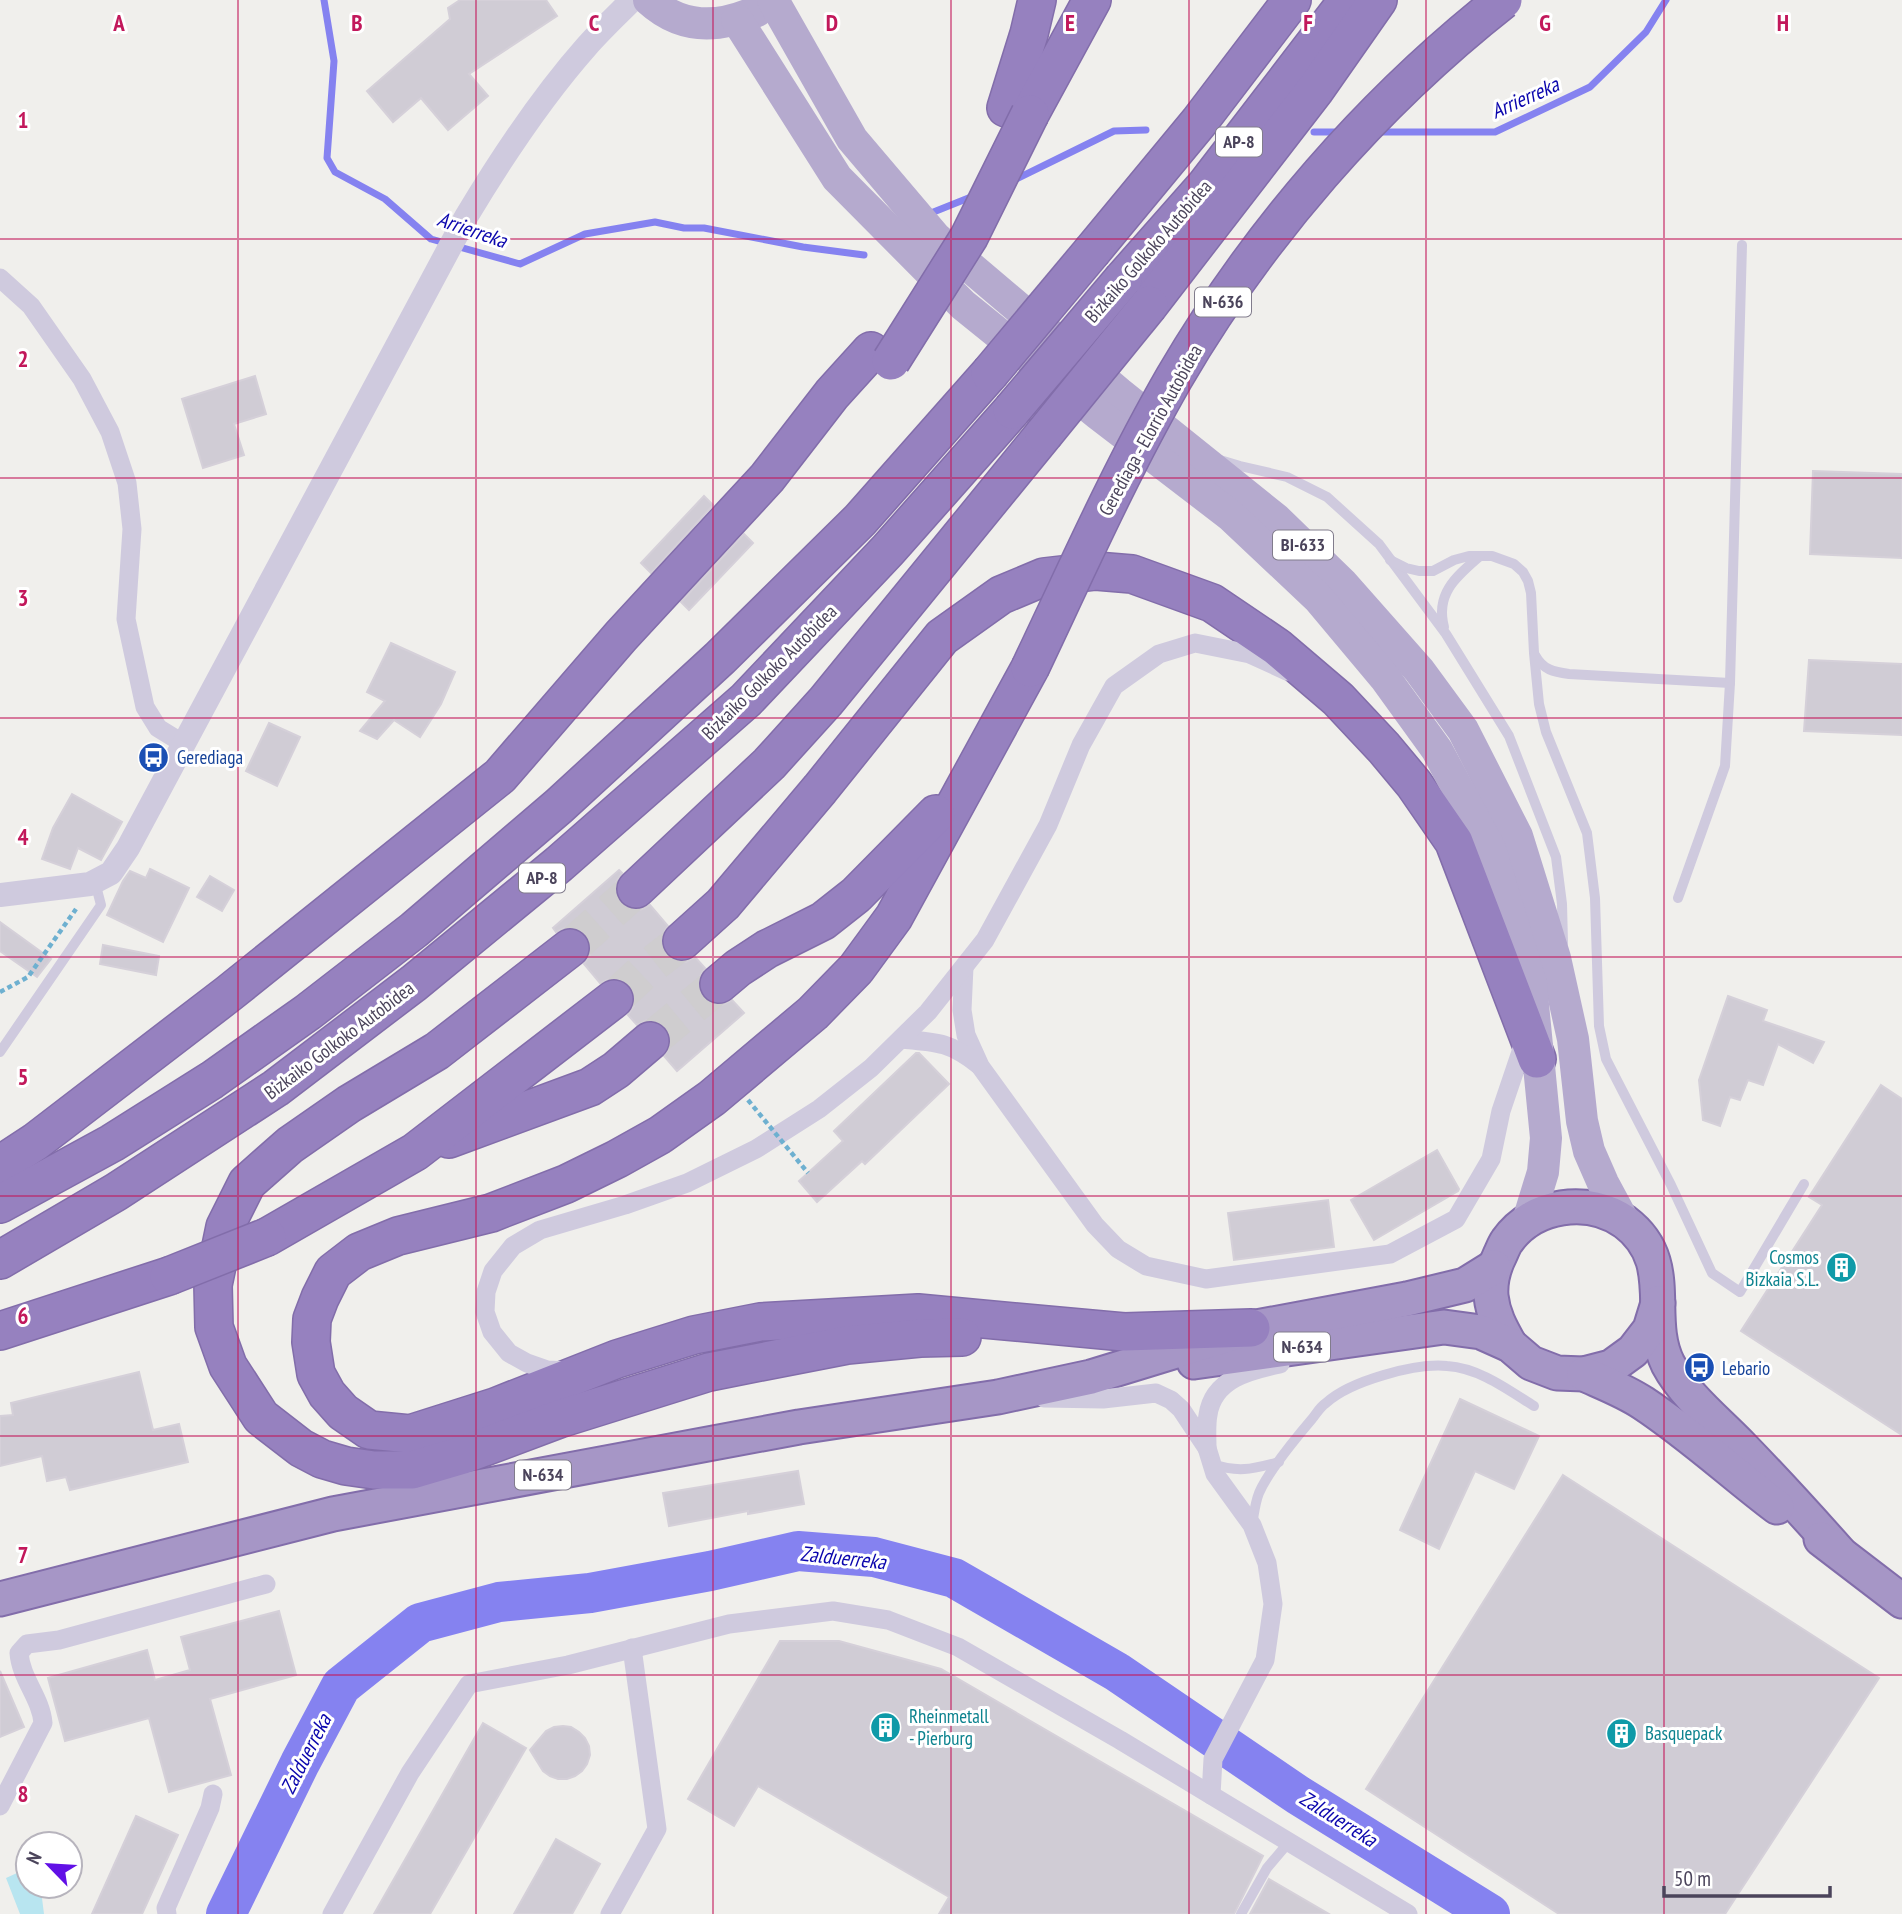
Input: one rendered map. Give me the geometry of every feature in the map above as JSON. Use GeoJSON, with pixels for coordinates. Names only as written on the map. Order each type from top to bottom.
{"type":"FeatureCollection","features":[{"type":"Feature","properties":{"kind":"highway"},"geometry":{"type":"LineString","coordinates":[[1018,111],[1029,34],[1037,0]]}},
{"type":"Feature","properties":{"kind":"highway"},"geometry":{"type":"LineString","coordinates":[[0,1165],[35,1142],[228,995],[500,776],[621,636],[767,478],[832,394],[881,356],[1018,111],[1092,0]]}},
{"type":"Feature","properties":{"kind":"highway","name":"AP-8"},"geometry":{"type":"LineString","coordinates":[[0,1204],[112,1143],[212,1080],[308,1012],[414,930],[559,806],[730,649],[860,520],[990,373],[1199,122],[1292,0]]}},
{"type":"Feature","properties":{"kind":"highway","name":"Bizkaiko Golkoko Autobidea"},"geometry":{"type":"LineString","coordinates":[[0,1260],[116,1192],[276,1088],[414,983],[559,864],[746,700],[888,550],[1206,185],[1348,0]]}},
{"type":"Feature","properties":{"kind":"highway"},"geometry":{"type":"LineString","coordinates":[[636,889],[778,755],[826,701],[1149,305],[1315,90],[1378,0]]}},
{"type":"Feature","properties":{"kind":"highway","name":"Gerediaga - Elorrio Autobidea"},"geometry":{"type":"LineString","coordinates":[[985,750],[1030,668],[1124,471],[1175,377],[1214,314],[1263,246],[1357,132],[1475,22],[1503,0]]}},
{"type":"Feature","properties":{"kind":"highway"},"geometry":{"type":"LineString","coordinates":[[681,942],[732,894],[942,637],[1001,595],[1044,577],[1096,571],[1132,574],[1212,603],[1277,647],[1338,699],[1384,748],[1414,784],[1454,842],[1532,1046]]}},
{"type":"Feature","properties":{"kind":"highway"},"geometry":{"type":"LineString","coordinates":[[719,984],[767,949],[823,921],[856,895],[948,801],[985,750]]}},
{"type":"Feature","properties":{"kind":"highway"},"geometry":{"type":"LineString","coordinates":[[985,750],[894,917],[856,969],[813,1013],[712,1098],[660,1135],[617,1158],[566,1184],[491,1213],[398,1236],[359,1252],[333,1272],[312,1319],[311,1342],[316,1374],[327,1394],[343,1412],[369,1430],[410,1434],[495,1407],[581,1372],[694,1335],[760,1322],[918,1313],[1124,1332]]}},
{"type":"Feature","properties":{"kind":"highway"},"geometry":{"type":"LineString","coordinates":[[570,948],[438,1051],[349,1104],[290,1145],[247,1183],[223,1239],[213,1285],[214,1327],[228,1366],[261,1417],[291,1441],[322,1459],[346,1466],[412,1470],[463,1455],[559,1419],[709,1372],[847,1345],[920,1338],[1251,1328]]}},
{"type":"Feature","properties":{"kind":"highway"},"geometry":{"type":"LineString","coordinates":[[0,1331],[169,1276],[267,1237],[415,1152],[614,999]]}},
{"type":"Feature","properties":{"kind":"highway"},"geometry":{"type":"LineString","coordinates":[[415,1152],[590,1087],[616,1070],[650,1041]]}},
{"type":"Feature","properties":{"kind":"highway","name":"N-634"},"geometry":{"type":"LineString","coordinates":[[1510,1345],[1496,1321],[1491,1294],[1494,1267],[1507,1241],[1528,1221],[1551,1209],[1576,1206],[1602,1210],[1624,1222],[1641,1238],[1652,1257],[1658,1279],[1661,1344],[1676,1377],[1839,1552]]}},
{"type":"Feature","properties":{"kind":"highway","name":"N-634"},"geometry":{"type":"LineString","coordinates":[[0,1599],[333,1514],[799,1427],[998,1398],[1091,1377],[1251,1328],[1407,1299],[1465,1285],[1494,1267]]}},
{"type":"Feature","properties":{"kind":"highway","name":"N-634"},"geometry":{"type":"LineString","coordinates":[[1091,1377],[1444,1327],[1481,1332],[1510,1345],[1531,1363],[1557,1373],[1584,1374],[1611,1367],[1633,1351],[1650,1329],[1658,1302]]}},
{"type":"Feature","properties":{"kind":"highway","name":"N-634"},"geometry":{"type":"LineString","coordinates":[[1584,1374],[1642,1402],[1902,1601]]}},
{"type":"Feature","properties":{"kind":"main road","name":"BI-633"},"geometry":{"type":"LineString","coordinates":[[649,0],[660,10],[684,21],[711,24],[737,20],[756,12],[772,0],[852,139],[936,238],[1119,393],[1276,519],[1343,584],[1419,670],[1463,730],[1517,836],[1555,958],[1573,1039],[1582,1121],[1589,1151],[1624,1222]]}},
{"type":"Feature","properties":{"kind":"main road","name":"BI-633"},"geometry":{"type":"LineString","coordinates":[[737,20],[837,178],[963,304],[1098,414],[1231,516],[1318,598],[1385,678],[1437,750],[1490,849],[1531,984],[1532,1046],[1544,1106],[1546,1138],[1543,1172],[1528,1221]]}},
{"type":"Feature","properties":{"kind":"street"},"geometry":{"type":"LineString","coordinates":[[0,895],[90,884],[111,873],[128,848],[494,169],[587,46],[632,0]]}},
{"type":"Feature","properties":{"kind":"street"},"geometry":{"type":"LineString","coordinates":[[0,278],[31,306],[82,379],[110,432],[127,483],[132,529],[126,619],[145,707],[158,728],[184,744]]}},
{"type":"Feature","properties":{"kind":"street"},"geometry":{"type":"LineString","coordinates":[[581,1372],[547,1370],[509,1353],[492,1332],[485,1312],[485,1292],[493,1271],[513,1246],[540,1230],[687,1183],[756,1149],[819,1110],[872,1068],[928,1012],[985,940],[1048,825],[1081,745],[1114,686],[1159,654],[1195,643],[1250,654],[1338,699]]}},
{"type":"Feature","properties":{"kind":"street"},"geometry":{"type":"LineString","coordinates":[[964,967],[962,1010],[966,1035],[980,1066],[1095,1225],[1118,1249],[1146,1266],[1206,1279],[1390,1254],[1456,1219],[1491,1159],[1501,1111],[1532,1046]]}},
{"type":"Feature","properties":{"kind":"street"},"geometry":{"type":"LineString","coordinates":[[901,1039],[953,1047],[980,1066]]}},
{"type":"Feature","properties":{"kind":"street"},"geometry":{"type":"LineString","coordinates":[[1211,1795],[1213,1759],[1265,1660],[1273,1604],[1267,1563],[1252,1525],[1215,1474],[1210,1456],[1208,1413],[1216,1394],[1231,1379],[1261,1368],[1312,1358],[1350,1340]]}},
{"type":"Feature","properties":{"kind":"street"},"geometry":{"type":"LineString","coordinates":[[998,1398],[1103,1399],[1156,1393],[1171,1400],[1181,1409],[1210,1456]]}},
{"type":"Feature","properties":{"kind":"street"},"geometry":{"type":"LineString","coordinates":[[0,1805],[43,1723],[42,1711],[20,1667],[19,1653],[27,1644],[59,1640],[266,1584]]}},
{"type":"Feature","properties":{"kind":"street"},"geometry":{"type":"LineString","coordinates":[[332,1914],[410,1773],[469,1684],[568,1665],[729,1624],[833,1611],[888,1620],[958,1647],[1121,1740],[1408,1914]]}},
{"type":"Feature","properties":{"kind":"street"},"geometry":{"type":"LineString","coordinates":[[610,1914],[657,1829],[632,1648]]}},
{"type":"Feature","properties":{"kind":"street"},"geometry":{"type":"LineString","coordinates":[[167,1914],[166,1908],[210,1808],[213,1794]]}},
{"type":"Feature","properties":{"kind":"lane"},"geometry":{"type":"LineString","coordinates":[[1678,898],[1725,766],[1730,683],[1742,245]]}},
{"type":"Feature","properties":{"kind":"lane"},"geometry":{"type":"LineString","coordinates":[[1190,450],[1240,467],[1287,477],[1327,497],[1379,544],[1446,634],[1509,736],[1556,857],[1562,904],[1564,1000]]}},
{"type":"Feature","properties":{"kind":"lane"},"geometry":{"type":"LineString","coordinates":[[1390,560],[1406,568],[1433,571],[1454,560],[1480,556],[1503,559],[1523,572],[1531,593],[1539,704],[1546,732],[1587,833],[1595,898],[1599,1026],[1606,1059],[1671,1185],[1712,1273],[1740,1292],[1804,1184]]}},
{"type":"Feature","properties":{"kind":"lane"},"geometry":{"type":"LineString","coordinates":[[1446,634],[1441,615],[1445,595],[1451,583],[1480,556]]}},
{"type":"Feature","properties":{"kind":"lane"},"geometry":{"type":"LineString","coordinates":[[1534,653],[1546,669],[1569,674],[1730,683]]}},
{"type":"Feature","properties":{"kind":"lane"},"geometry":{"type":"LineString","coordinates":[[0,1052],[101,905],[95,881]]}},
{"type":"Feature","properties":{"kind":"lane"},"geometry":{"type":"LineString","coordinates":[[1252,1525],[1258,1497],[1279,1462],[1325,1403],[1354,1385],[1423,1366],[1447,1366],[1474,1371],[1534,1406]]}},
{"type":"Feature","properties":{"kind":"lane"},"geometry":{"type":"LineString","coordinates":[[1210,1456],[1231,1470],[1251,1469],[1279,1462]]}},
{"type":"Feature","properties":{"kind":"lane"},"geometry":{"type":"LineString","coordinates":[[1241,1914],[1267,1868],[1289,1842]]}},
{"type":"Feature","properties":{"kind":"path"},"geometry":{"type":"LineString","coordinates":[[0,992],[28,977],[78,905]]}},
{"type":"Feature","properties":{"kind":"path"},"geometry":{"type":"LineString","coordinates":[[748,1100],[808,1173]]}},
{"type":"Feature","properties":{"kind":"shaded area"},"geometry":{"type":"Polygon","coordinates":[[[14,1874],[14,1899],[6,1878],[14,1874]]]}},
{"type":"Feature","properties":{"kind":"shaded area"},"geometry":{"type":"Polygon","coordinates":[[[15,1900],[42,1900],[44,1914],[20,1914],[15,1900]]]}},
{"type":"Feature","properties":{"kind":"building"},"geometry":{"type":"Polygon","coordinates":[[[460,0],[546,0],[557,16],[469,74],[488,96],[448,130],[421,98],[393,122],[367,91],[450,19],[448,8],[460,0]]]}},
{"type":"Feature","properties":{"kind":"building"},"geometry":{"type":"Polygon","coordinates":[[[255,376],[266,414],[234,424],[244,455],[203,468],[182,399],[255,376]]]}},
{"type":"Feature","properties":{"kind":"building"},"geometry":{"type":"Polygon","coordinates":[[[1813,471],[1902,474],[1902,558],[1810,554],[1813,471]]]}},
{"type":"Feature","properties":{"kind":"building"},"geometry":{"type":"Polygon","coordinates":[[[704,496],[713,505],[651,573],[641,563],[704,496]]]}},
{"type":"Feature","properties":{"kind":"building"},"geometry":{"type":"Polygon","coordinates":[[[744,534],[753,543],[689,610],[681,602],[744,534]]]}},
{"type":"Feature","properties":{"kind":"building"},"geometry":{"type":"Polygon","coordinates":[[[391,643],[455,672],[441,704],[420,737],[394,720],[377,739],[360,731],[385,701],[367,692],[391,643]]]}},
{"type":"Feature","properties":{"kind":"building"},"geometry":{"type":"Polygon","coordinates":[[[1809,660],[1902,664],[1902,735],[1804,731],[1809,660]]]}},
{"type":"Feature","properties":{"kind":"building"},"geometry":{"type":"Polygon","coordinates":[[[269,723],[300,737],[277,786],[246,771],[269,723]]]}},
{"type":"Feature","properties":{"kind":"building"},"geometry":{"type":"Polygon","coordinates":[[[72,794],[122,822],[101,860],[78,848],[70,869],[42,859],[53,828],[72,794]]]}},
{"type":"Feature","properties":{"kind":"building"},"geometry":{"type":"Polygon","coordinates":[[[150,869],[189,888],[163,942],[107,915],[130,871],[146,878],[150,869]]]}},
{"type":"Feature","properties":{"kind":"building"},"geometry":{"type":"Polygon","coordinates":[[[619,870],[622,873],[616,882],[615,893],[620,903],[640,910],[650,905],[668,926],[662,935],[662,946],[666,955],[676,961],[686,962],[695,957],[705,968],[698,987],[703,998],[722,1005],[732,1000],[744,1013],[677,1071],[664,1056],[670,1047],[671,1038],[665,1027],[656,1021],[647,1020],[637,1025],[628,1015],[634,1006],[635,997],[630,986],[623,980],[612,978],[600,983],[584,964],[590,955],[591,946],[586,935],[577,928],[567,927],[556,932],[553,928],[619,870]]]}},
{"type":"Feature","properties":{"kind":"building"},"geometry":{"type":"Polygon","coordinates":[[[210,876],[234,890],[222,911],[197,897],[210,876]]]}},
{"type":"Feature","properties":{"kind":"building"},"geometry":{"type":"Polygon","coordinates":[[[0,922],[51,959],[37,977],[0,951],[0,922]]]}},
{"type":"Feature","properties":{"kind":"building"},"geometry":{"type":"Polygon","coordinates":[[[103,945],[159,956],[156,975],[100,964],[103,945]]]}},
{"type":"Feature","properties":{"kind":"building"},"geometry":{"type":"Polygon","coordinates":[[[1728,996],[1767,1010],[1763,1021],[1824,1042],[1813,1063],[1778,1044],[1763,1085],[1748,1080],[1740,1100],[1730,1097],[1720,1126],[1703,1120],[1699,1080],[1728,996]]]}},
{"type":"Feature","properties":{"kind":"building"},"geometry":{"type":"Polygon","coordinates":[[[916,1053],[949,1084],[865,1164],[862,1161],[817,1202],[799,1181],[843,1141],[834,1131],[916,1053]]]}},
{"type":"Feature","properties":{"kind":"building","name":"Cosmos Bizkaia S.L."},"geometry":{"type":"Polygon","coordinates":[[[1881,1085],[1902,1099],[1902,1435],[1741,1331],[1822,1205],[1809,1197],[1881,1085]]]}},
{"type":"Feature","properties":{"kind":"building"},"geometry":{"type":"Polygon","coordinates":[[[1437,1150],[1458,1191],[1374,1240],[1351,1200],[1437,1150]]]}},
{"type":"Feature","properties":{"kind":"building"},"geometry":{"type":"Polygon","coordinates":[[[1328,1200],[1334,1247],[1234,1260],[1228,1213],[1328,1200]]]}},
{"type":"Feature","properties":{"kind":"building"},"geometry":{"type":"Polygon","coordinates":[[[139,1372],[153,1430],[179,1424],[188,1462],[70,1490],[66,1477],[47,1481],[42,1456],[0,1466],[0,1416],[13,1415],[11,1403],[139,1372]]]}},
{"type":"Feature","properties":{"kind":"building"},"geometry":{"type":"Polygon","coordinates":[[[1460,1399],[1539,1436],[1514,1489],[1475,1471],[1439,1549],[1400,1530],[1460,1399]]]}},
{"type":"Feature","properties":{"kind":"building"},"geometry":{"type":"Polygon","coordinates":[[[798,1471],[804,1504],[669,1526],[663,1493],[798,1471]]]}},
{"type":"Feature","properties":{"kind":"building","name":"Basquepack"},"geometry":{"type":"Polygon","coordinates":[[[1563,1475],[1879,1678],[1725,1914],[1559,1914],[1366,1789],[1563,1475]]]}},
{"type":"Feature","properties":{"kind":"building"},"geometry":{"type":"Polygon","coordinates":[[[279,1611],[296,1675],[210,1699],[231,1775],[169,1792],[149,1718],[65,1741],[48,1678],[147,1650],[155,1680],[190,1670],[181,1637],[279,1611]]]}},
{"type":"Feature","properties":{"kind":"building","name":"Rheinmetall - Pierburg"},"geometry":{"type":"Polygon","coordinates":[[[780,1641],[839,1641],[941,1669],[1263,1856],[1234,1914],[939,1914],[949,1897],[758,1786],[734,1826],[688,1799],[780,1641]]]}},
{"type":"Feature","properties":{"kind":"building"},"geometry":{"type":"Polygon","coordinates":[[[0,1671],[24,1727],[0,1737],[0,1671]]]}},
{"type":"Feature","properties":{"kind":"building"},"geometry":{"type":"Polygon","coordinates":[[[483,1723],[526,1748],[430,1914],[374,1914],[483,1723]]]}},
{"type":"Feature","properties":{"kind":"building"},"geometry":{"type":"Polygon","coordinates":[[[563,1726],[571,1727],[585,1738],[590,1755],[582,1771],[567,1779],[558,1779],[543,1771],[530,1750],[546,1731],[563,1726]]]}},
{"type":"Feature","properties":{"kind":"building"},"geometry":{"type":"Polygon","coordinates":[[[136,1816],[178,1835],[142,1914],[92,1914],[136,1816]]]}},
{"type":"Feature","properties":{"kind":"building"},"geometry":{"type":"Polygon","coordinates":[[[556,1839],[600,1864],[572,1914],[514,1914],[556,1839]]]}},
{"type":"Feature","properties":{"kind":"building"},"geometry":{"type":"Polygon","coordinates":[[[1269,1879],[1329,1914],[1250,1914],[1269,1879]]]}},
{"type":"Feature","properties":{"kind":"waterway","name":"Arrierreka"},"geometry":{"type":"LineString","coordinates":[[324,0],[334,61],[327,158],[335,172],[385,199],[431,239],[520,264],[585,234],[655,222],[864,255]]}},
{"type":"Feature","properties":{"kind":"waterway","name":"Arrierreka"},"geometry":{"type":"LineString","coordinates":[[1375,132],[1495,132],[1590,87],[1646,32],[1666,0]]}},
{"type":"Feature","properties":{"kind":"waterway","name":"Arrierreka"},"geometry":{"type":"LineString","coordinates":[[1010,182],[1114,131],[1146,130]]}},
{"type":"Feature","properties":{"kind":"waterway","name":"Arrierreka"},"geometry":{"type":"LineString","coordinates":[[1314,132],[1342,132]]}},
{"type":"Feature","properties":{"kind":"waterway","name":"Arrierreka"},"geometry":{"type":"LineString","coordinates":[[931,213],[976,195]]}},
{"type":"Feature","properties":{"kind":"waterway","name":"Zalduerreka"},"geometry":{"type":"LineString","coordinates":[[226,1914],[341,1686],[420,1623],[499,1602],[590,1593],[710,1571],[798,1551],[874,1557],[954,1578],[1117,1672],[1298,1795],[1490,1914]]}},
{"type":"Feature","properties":{"kind":"tunnel"},"geometry":{"type":"LineString","coordinates":[[570,948],[636,889]]}},
{"type":"Feature","properties":{"kind":"tunnel"},"geometry":{"type":"LineString","coordinates":[[614,999],[682,941]]}},
{"type":"Feature","properties":{"kind":"tunnel"},"geometry":{"type":"LineString","coordinates":[[650,1041],[719,984]]}},
{"type":"Feature","properties":{"kind":"place","name":"Gerediaga"},"geometry":{"type":"Point","coordinates":[154,757]}},
{"type":"Feature","properties":{"kind":"place","name":"Cosmos Bizkaia S.L."},"geometry":{"type":"Point","coordinates":[1842,1268]}},
{"type":"Feature","properties":{"kind":"place","name":"Lebario"},"geometry":{"type":"Point","coordinates":[1699,1368]}},
{"type":"Feature","properties":{"kind":"place","name":"Rheinmetall - Pierburg"},"geometry":{"type":"Point","coordinates":[886,1727]}},
{"type":"Feature","properties":{"kind":"place","name":"Basquepack"},"geometry":{"type":"Point","coordinates":[1622,1733]}}]}
